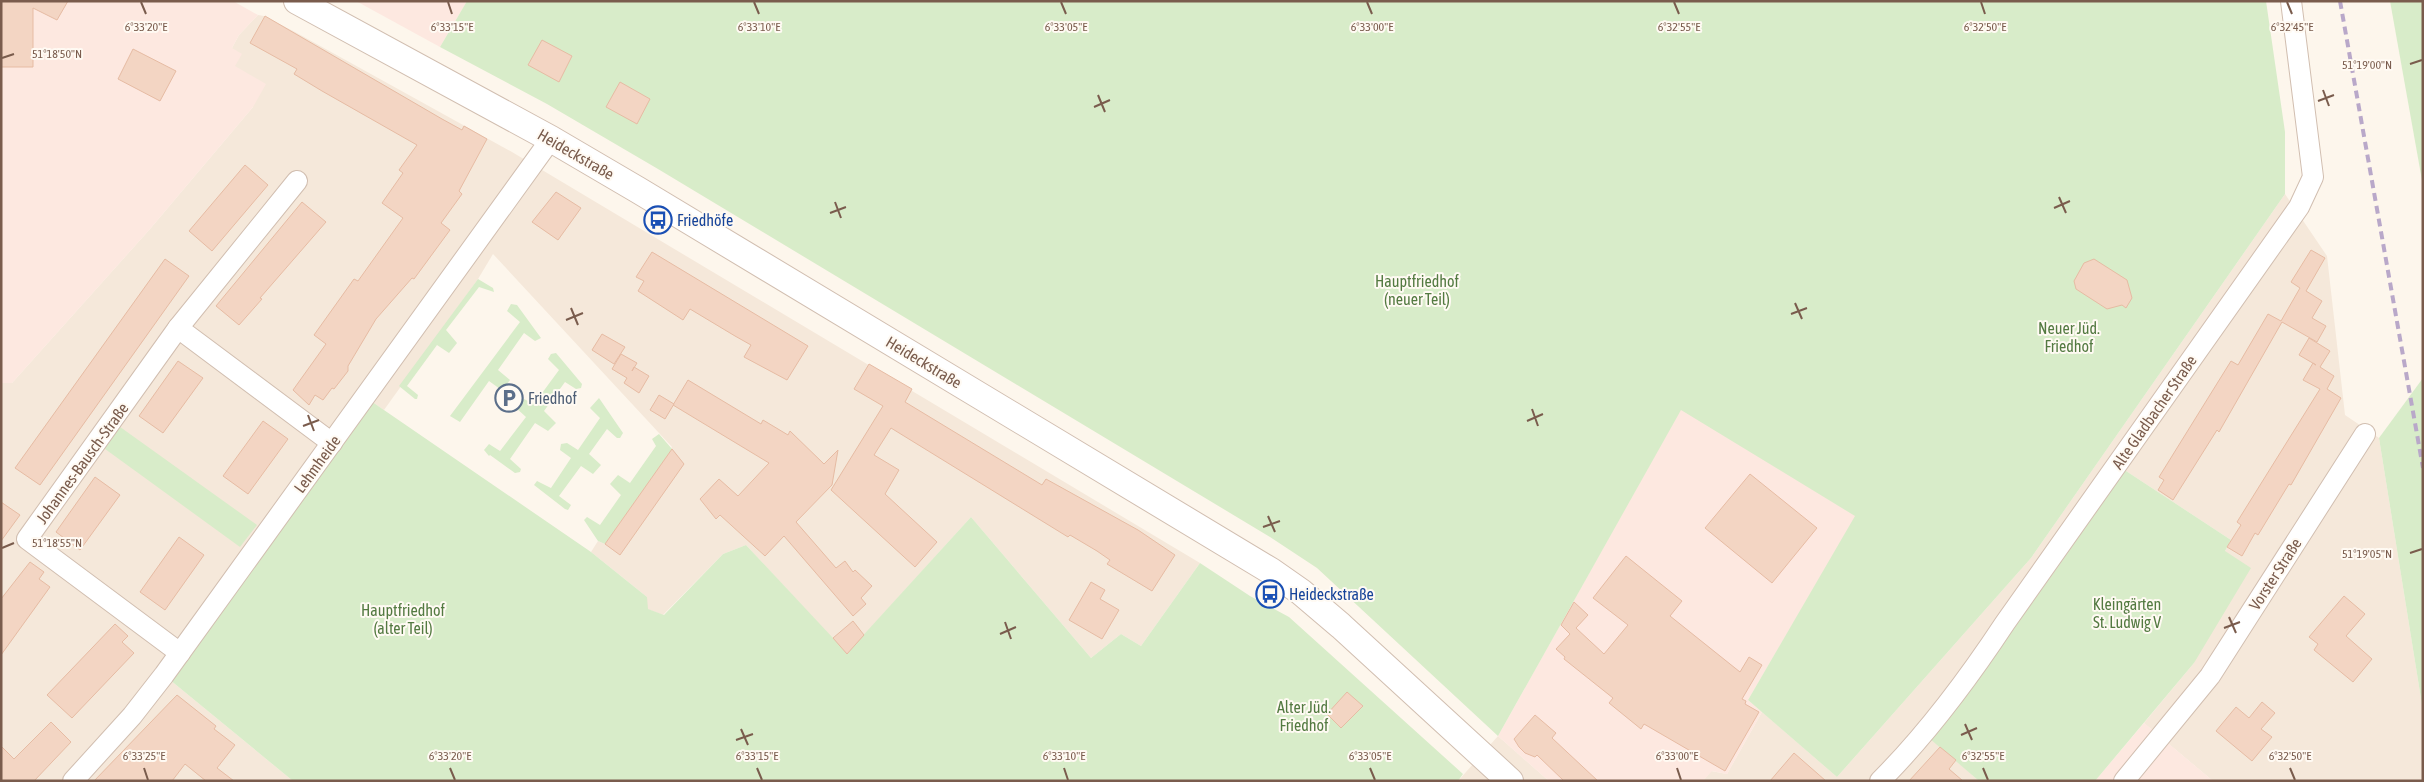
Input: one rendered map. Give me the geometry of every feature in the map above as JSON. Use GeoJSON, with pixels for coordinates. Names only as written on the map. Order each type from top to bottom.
{"type":"FeatureCollection","features":[{"type":"Feature","properties":{"kind":"street","name":"Heideckstraße"},"geometry":{"type":"LineString","coordinates":[[297,1],[551,139],[1282,578],[1341,626],[1510,781]]}},
{"type":"Feature","properties":{"kind":"street","name":"Alte Gladbacher Straße"},"geometry":{"type":"LineString","coordinates":[[1880,781],[1933,723],[1972,673],[2005,623],[2299,208],[2313,177],[2291,1]]}},
{"type":"Feature","properties":{"kind":"street","name":"Lehmheide"},"geometry":{"type":"LineString","coordinates":[[73,781],[132,716],[180,653],[551,139]]}},
{"type":"Feature","properties":{"kind":"street","name":"Johannes-Bausch-Straße"},"geometry":{"type":"LineString","coordinates":[[180,653],[27,539],[178,328],[297,181]]}},
{"type":"Feature","properties":{"kind":"street"},"geometry":{"type":"LineString","coordinates":[[178,328],[332,444]]}},
{"type":"Feature","properties":{"kind":"street","name":"Vorster Straße"},"geometry":{"type":"LineString","coordinates":[[2124,781],[2210,676],[2365,434]]}},
{"type":"Feature","properties":{"kind":"shaded area"},"geometry":{"type":"Polygon","coordinates":[[[1,1],[233,1],[258,15],[239,35],[232,48],[242,54],[235,66],[266,84],[253,107],[150,229],[12,383],[1,383],[1,1]]]}},
{"type":"Feature","properties":{"kind":"shaded area"},"geometry":{"type":"Polygon","coordinates":[[[356,1],[467,1],[440,47],[356,1]]]}},
{"type":"Feature","properties":{"kind":"shaded area"},"geometry":{"type":"Polygon","coordinates":[[[258,15],[264,16],[295,32],[512,152],[1200,563],[1141,646],[1121,634],[1091,658],[971,517],[847,654],[746,545],[723,554],[663,615],[647,609],[647,597],[591,552],[598,541],[605,544],[672,447],[493,254],[478,279],[384,410],[366,398],[164,675],[293,781],[1,781],[1,383],[12,383],[150,229],[253,107],[234,66],[232,48],[239,35],[258,15]]]}},
{"type":"Feature","properties":{"kind":"shaded area"},"geometry":{"type":"Polygon","coordinates":[[[2285,194],[2327,256],[2345,415],[2379,438],[2423,711],[2423,781],[2213,781],[2144,723],[2194,663],[2225,551],[2231,540],[2123,469],[2092,518],[2013,632],[1930,737],[1979,781],[1703,781],[1711,771],[1727,774],[1762,712],[1837,777],[2031,558],[2285,194]]]}},
{"type":"Feature","properties":{"kind":"shaded area"},"geometry":{"type":"Polygon","coordinates":[[[1681,409],[1856,516],[1748,700],[1762,712],[1727,774],[1712,771],[1703,781],[1549,781],[1498,736],[1681,409]]]}},
{"type":"Feature","properties":{"kind":"shaded area"},"geometry":{"type":"Polygon","coordinates":[[[2144,723],[2213,781],[2095,781],[2144,723]]]}},
{"type":"Feature","properties":{"kind":"shaded area"},"geometry":{"type":"Polygon","coordinates":[[[1498,736],[1549,781],[1458,781],[1498,736]]]}},
{"type":"Feature","properties":{"kind":"green space","name":"Hauptfriedhof (neuer Teil)"},"geometry":{"type":"Polygon","coordinates":[[[467,1],[2266,1],[2285,132],[2285,194],[2031,558],[1837,777],[1748,700],[1855,516],[1681,410],[1498,736],[1317,568],[1270,537],[658,169],[547,104],[440,47],[467,1]]]}},
{"type":"Feature","properties":{"kind":"green space"},"geometry":{"type":"Polygon","coordinates":[[[2390,1],[2423,1],[2423,186],[2390,1]]]}},
{"type":"Feature","properties":{"kind":"green space"},"geometry":{"type":"Polygon","coordinates":[[[478,279],[493,288],[494,292],[479,287],[446,330],[457,343],[449,353],[437,345],[407,386],[418,395],[417,399],[415,399],[399,386],[478,279]]]}},
{"type":"Feature","properties":{"kind":"green space"},"geometry":{"type":"Polygon","coordinates":[[[511,304],[517,305],[541,338],[535,341],[524,333],[498,370],[510,380],[504,388],[500,389],[489,381],[460,422],[450,416],[520,322],[507,311],[511,304]]]}},
{"type":"Feature","properties":{"kind":"green space"},"geometry":{"type":"Polygon","coordinates":[[[556,353],[582,384],[581,388],[576,389],[565,382],[544,411],[556,423],[548,431],[535,423],[510,459],[521,469],[520,472],[515,473],[489,456],[484,450],[489,444],[500,451],[526,417],[515,407],[520,397],[534,404],[559,370],[548,359],[551,354],[556,353]]]}},
{"type":"Feature","properties":{"kind":"green space"},"geometry":{"type":"Polygon","coordinates":[[[2423,378],[2423,711],[2379,438],[2423,378]]]}},
{"type":"Feature","properties":{"kind":"green space","name":"Hauptfriedhof (alter Teil)"},"geometry":{"type":"Polygon","coordinates":[[[365,397],[591,552],[647,597],[648,609],[664,615],[723,554],[746,545],[847,653],[971,517],[1091,658],[1121,634],[1141,646],[1200,563],[1250,596],[1289,617],[1463,774],[1458,781],[293,781],[164,675],[365,397]]]}},
{"type":"Feature","properties":{"kind":"green space"},"geometry":{"type":"Polygon","coordinates":[[[599,398],[623,433],[620,438],[617,438],[607,429],[589,454],[601,465],[593,474],[581,466],[559,496],[571,505],[568,510],[534,485],[537,481],[551,488],[571,458],[560,450],[561,444],[567,443],[578,450],[600,418],[590,408],[599,398]]]}},
{"type":"Feature","properties":{"kind":"green space"},"geometry":{"type":"Polygon","coordinates":[[[116,424],[257,525],[240,547],[101,446],[116,424]]]}},
{"type":"Feature","properties":{"kind":"green space"},"geometry":{"type":"Polygon","coordinates":[[[659,434],[672,449],[605,544],[598,541],[584,520],[587,517],[600,525],[621,495],[610,484],[618,475],[630,483],[656,446],[652,439],[659,434]]]}},
{"type":"Feature","properties":{"kind":"green space","name":"Kleingärten St. Ludwig V"},"geometry":{"type":"Polygon","coordinates":[[[2123,469],[2231,540],[2225,551],[2251,568],[2194,663],[2095,781],[1979,781],[1929,738],[2030,606],[2078,538],[2123,469]]]}},
{"type":"Feature","properties":{"kind":"building"},"geometry":{"type":"Polygon","coordinates":[[[1,1],[68,1],[57,20],[33,8],[33,67],[1,67],[1,1]]]}},
{"type":"Feature","properties":{"kind":"building"},"geometry":{"type":"Polygon","coordinates":[[[265,16],[442,119],[462,130],[464,126],[487,139],[459,191],[462,194],[441,223],[450,230],[414,279],[412,278],[376,319],[348,366],[348,371],[334,389],[332,388],[323,400],[315,395],[309,405],[293,390],[326,344],[314,335],[354,279],[358,281],[403,218],[382,203],[403,173],[399,170],[417,145],[294,74],[297,69],[250,43],[265,16]]]}},
{"type":"Feature","properties":{"kind":"building"},"geometry":{"type":"Polygon","coordinates":[[[542,40],[572,56],[559,82],[528,65],[542,40]]]}},
{"type":"Feature","properties":{"kind":"building"},"geometry":{"type":"Polygon","coordinates":[[[133,49],[176,71],[160,101],[118,79],[133,49]]]}},
{"type":"Feature","properties":{"kind":"building"},"geometry":{"type":"Polygon","coordinates":[[[620,82],[650,99],[637,124],[606,107],[620,82]]]}},
{"type":"Feature","properties":{"kind":"building"},"geometry":{"type":"Polygon","coordinates":[[[245,165],[268,185],[212,251],[189,231],[245,165]]]}},
{"type":"Feature","properties":{"kind":"building"},"geometry":{"type":"Polygon","coordinates":[[[556,192],[581,208],[558,240],[532,222],[556,192]]]}},
{"type":"Feature","properties":{"kind":"building"},"geometry":{"type":"Polygon","coordinates":[[[302,202],[326,222],[239,325],[216,306],[302,202]]]}},
{"type":"Feature","properties":{"kind":"building"},"geometry":{"type":"Polygon","coordinates":[[[2311,250],[2325,258],[2306,291],[2322,301],[2312,318],[2326,326],[2317,342],[2282,322],[2219,432],[2217,430],[2173,500],[2158,490],[2164,480],[2159,477],[2231,361],[2238,365],[2268,314],[2281,321],[2300,288],[2291,282],[2311,250]]]}},
{"type":"Feature","properties":{"kind":"building"},"geometry":{"type":"Polygon","coordinates":[[[652,252],[808,346],[787,380],[744,357],[751,345],[690,309],[683,320],[638,291],[644,281],[636,277],[652,252]]]}},
{"type":"Feature","properties":{"kind":"building"},"geometry":{"type":"Polygon","coordinates":[[[165,259],[189,276],[40,485],[15,468],[165,259]]]}},
{"type":"Feature","properties":{"kind":"building"},"geometry":{"type":"Polygon","coordinates":[[[2094,259],[2127,280],[2132,298],[2126,308],[2122,305],[2107,309],[2076,289],[2074,281],[2084,263],[2094,259]]]}},
{"type":"Feature","properties":{"kind":"building"},"geometry":{"type":"Polygon","coordinates":[[[602,334],[625,347],[614,364],[592,350],[602,334]]]}},
{"type":"Feature","properties":{"kind":"building"},"geometry":{"type":"Polygon","coordinates":[[[2309,338],[2330,351],[2320,367],[2334,376],[2327,389],[2341,398],[2291,485],[2289,484],[2258,535],[2255,533],[2242,556],[2227,547],[2241,525],[2237,522],[2320,389],[2303,380],[2313,363],[2299,355],[2309,338]]]}},
{"type":"Feature","properties":{"kind":"building"},"geometry":{"type":"Polygon","coordinates":[[[621,354],[637,363],[634,367],[649,376],[639,393],[624,383],[627,378],[612,369],[621,354]]]}},
{"type":"Feature","properties":{"kind":"building"},"geometry":{"type":"Polygon","coordinates":[[[178,361],[203,378],[163,433],[139,416],[178,361]]]}},
{"type":"Feature","properties":{"kind":"building"},"geometry":{"type":"Polygon","coordinates":[[[869,364],[912,389],[905,402],[1042,485],[1046,479],[1138,530],[1175,555],[1152,591],[1107,564],[1110,560],[1097,551],[1070,535],[1068,537],[891,428],[874,455],[899,470],[885,494],[937,542],[915,567],[831,490],[883,406],[854,389],[869,364]]]}},
{"type":"Feature","properties":{"kind":"building"},"geometry":{"type":"Polygon","coordinates":[[[688,380],[761,424],[763,420],[788,435],[790,431],[824,464],[838,450],[832,485],[796,522],[836,568],[845,561],[853,572],[855,570],[872,586],[861,598],[866,604],[853,616],[784,536],[765,556],[720,515],[716,519],[700,499],[719,479],[738,496],[769,463],[673,405],[688,380]]]}},
{"type":"Feature","properties":{"kind":"building"},"geometry":{"type":"Polygon","coordinates":[[[659,395],[674,404],[665,419],[650,410],[659,395]]]}},
{"type":"Feature","properties":{"kind":"building"},"geometry":{"type":"Polygon","coordinates":[[[263,421],[288,439],[248,494],[223,476],[263,421]]]}},
{"type":"Feature","properties":{"kind":"building"},"geometry":{"type":"Polygon","coordinates":[[[672,449],[684,464],[620,555],[605,544],[672,449]]]}},
{"type":"Feature","properties":{"kind":"building"},"geometry":{"type":"Polygon","coordinates":[[[1750,474],[1817,528],[1772,583],[1705,528],[1750,474]]]}},
{"type":"Feature","properties":{"kind":"building"},"geometry":{"type":"Polygon","coordinates":[[[95,477],[120,495],[80,550],[56,532],[95,477]]]}},
{"type":"Feature","properties":{"kind":"building"},"geometry":{"type":"Polygon","coordinates":[[[1,502],[20,515],[1,541],[1,502]]]}},
{"type":"Feature","properties":{"kind":"building"},"geometry":{"type":"Polygon","coordinates":[[[179,537],[204,555],[165,610],[140,592],[179,537]]]}},
{"type":"Feature","properties":{"kind":"building"},"geometry":{"type":"Polygon","coordinates":[[[1626,556],[1682,601],[1670,616],[1740,672],[1749,657],[1762,665],[1742,699],[1746,701],[1745,704],[1759,712],[1725,771],[1644,724],[1641,729],[1609,703],[1613,698],[1564,659],[1565,657],[1556,649],[1570,634],[1561,625],[1574,602],[1588,615],[1576,628],[1604,654],[1628,625],[1593,598],[1626,556]]]}},
{"type":"Feature","properties":{"kind":"building"},"geometry":{"type":"Polygon","coordinates":[[[30,562],[44,572],[39,579],[50,587],[1,655],[1,599],[30,562]]]}},
{"type":"Feature","properties":{"kind":"building"},"geometry":{"type":"Polygon","coordinates":[[[1091,582],[1105,590],[1100,599],[1119,610],[1102,639],[1069,620],[1091,582]]]}},
{"type":"Feature","properties":{"kind":"building"},"geometry":{"type":"Polygon","coordinates":[[[2344,596],[2365,614],[2346,636],[2372,659],[2353,682],[2314,650],[2318,644],[2309,637],[2344,596]]]}},
{"type":"Feature","properties":{"kind":"building"},"geometry":{"type":"Polygon","coordinates":[[[853,621],[864,635],[847,654],[833,638],[853,621]]]}},
{"type":"Feature","properties":{"kind":"building"},"geometry":{"type":"Polygon","coordinates":[[[115,624],[128,636],[122,642],[134,653],[72,718],[47,695],[115,624]]]}},
{"type":"Feature","properties":{"kind":"building"},"geometry":{"type":"Polygon","coordinates":[[[1347,692],[1363,706],[1341,728],[1327,714],[1347,692]]]}},
{"type":"Feature","properties":{"kind":"building"},"geometry":{"type":"Polygon","coordinates":[[[177,695],[216,726],[214,729],[235,745],[217,768],[234,781],[206,781],[185,764],[172,781],[94,781],[177,695]]]}},
{"type":"Feature","properties":{"kind":"building"},"geometry":{"type":"Polygon","coordinates":[[[2262,702],[2275,713],[2261,729],[2272,737],[2252,761],[2216,731],[2236,707],[2249,718],[2262,702]]]}},
{"type":"Feature","properties":{"kind":"building"},"geometry":{"type":"Polygon","coordinates":[[[1535,715],[1556,733],[1552,738],[1598,781],[1564,781],[1537,755],[1535,757],[1525,753],[1519,747],[1514,739],[1535,715]]]}},
{"type":"Feature","properties":{"kind":"building"},"geometry":{"type":"Polygon","coordinates":[[[51,722],[71,742],[34,781],[1,781],[1,746],[14,759],[51,722]]]}},
{"type":"Feature","properties":{"kind":"building"},"geometry":{"type":"Polygon","coordinates":[[[1940,747],[1956,760],[1949,769],[1963,781],[1909,781],[1940,747]]]}},
{"type":"Feature","properties":{"kind":"building"},"geometry":{"type":"Polygon","coordinates":[[[1794,753],[1826,781],[1770,781],[1794,753]]]}},
{"type":"Feature","properties":{"kind":"railway"},"geometry":{"type":"LineString","coordinates":[[2340,1],[2423,468]]}},
{"type":"Feature","properties":{"kind":"place","name":"Friedhöfe"},"geometry":{"type":"Point","coordinates":[658,220]}},
{"type":"Feature","properties":{"kind":"place","name":"Friedhof"},"geometry":{"type":"Point","coordinates":[509,398]}},
{"type":"Feature","properties":{"kind":"place","name":"Heideckstraße"},"geometry":{"type":"Point","coordinates":[1270,594]}},
{"type":"Feature","properties":{"kind":"park label","name":"Neuer Jüd. Friedhof"},"geometry":{"type":"Point","coordinates":[2069,337]}},
{"type":"Feature","properties":{"kind":"park label","name":"Alter Jüd. Friedhof"},"geometry":{"type":"Point","coordinates":[1304,716]}}]}
